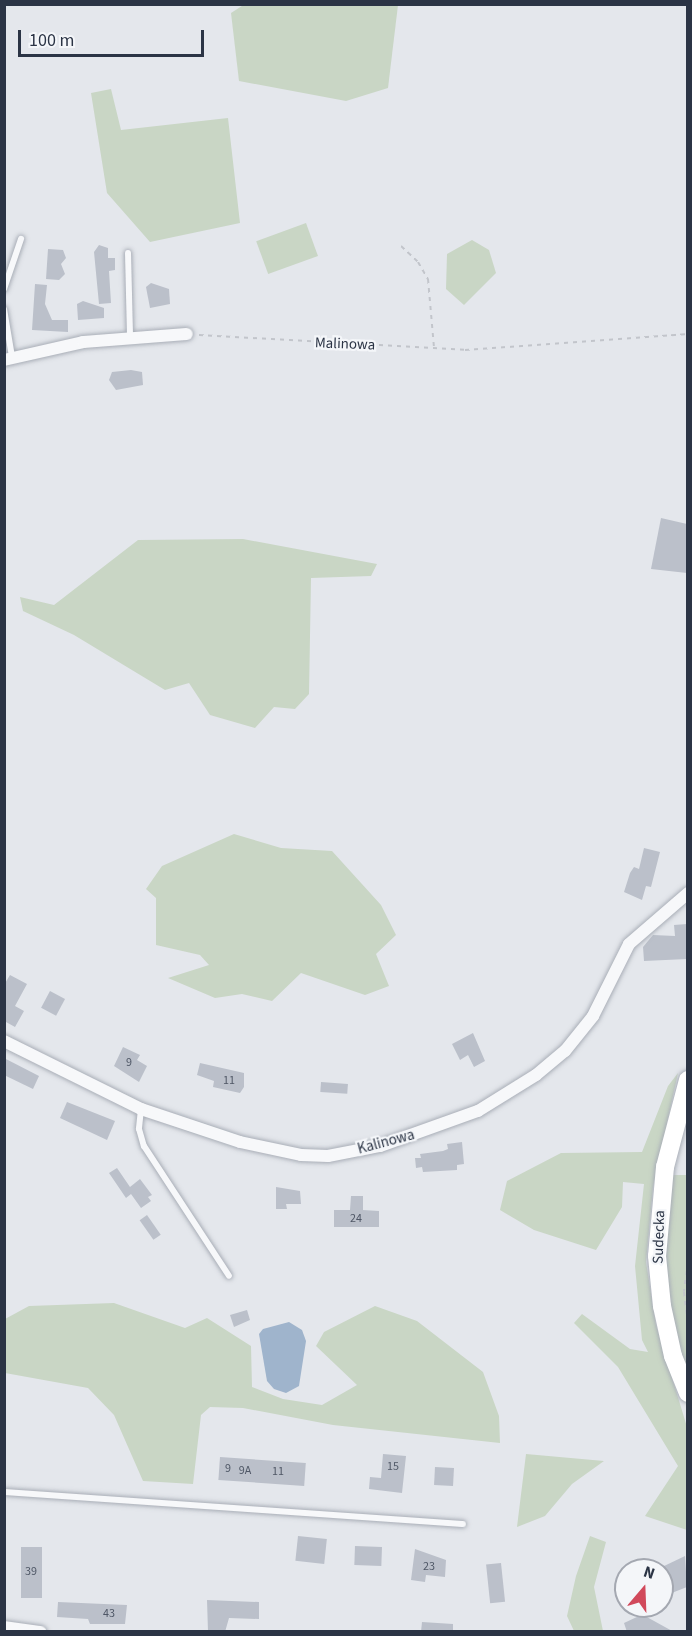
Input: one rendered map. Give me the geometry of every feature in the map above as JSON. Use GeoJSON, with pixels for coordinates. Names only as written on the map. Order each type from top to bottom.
{"type":"FeatureCollection","features":[{"type":"Feature","properties":{"kind":"main road","name":"Sudecka"},"geometry":{"type":"LineString","coordinates":[[687,1080],[665,1167],[657,1256],[662,1306],[673,1356],[687,1393]]}},
{"type":"Feature","properties":{"kind":"street"},"geometry":{"type":"LineString","coordinates":[[8,358],[65,345],[130,337],[187,334]]}},
{"type":"Feature","properties":{"kind":"street","name":"Kalinowa"},"geometry":{"type":"LineString","coordinates":[[4,1041],[141,1109],[240,1142],[301,1155],[328,1156],[431,1130],[478,1111],[536,1075],[566,1051],[593,1016],[629,944],[687,893]]}},
{"type":"Feature","properties":{"kind":"street"},"geometry":{"type":"LineString","coordinates":[[4,1627],[41,1632]]}},
{"type":"Feature","properties":{"kind":"lane"},"geometry":{"type":"LineString","coordinates":[[4,289],[21,239]]}},
{"type":"Feature","properties":{"kind":"lane"},"geometry":{"type":"LineString","coordinates":[[128,253],[130,337]]}},
{"type":"Feature","properties":{"kind":"lane"},"geometry":{"type":"LineString","coordinates":[[4,309],[8,358]]}},
{"type":"Feature","properties":{"kind":"lane"},"geometry":{"type":"LineString","coordinates":[[141,1109],[139,1129],[144,1146],[229,1276]]}},
{"type":"Feature","properties":{"kind":"lane"},"geometry":{"type":"LineString","coordinates":[[4,1492],[463,1524]]}},
{"type":"Feature","properties":{"kind":"path"},"geometry":{"type":"LineString","coordinates":[[401,246],[418,262],[428,279],[434,348]]}},
{"type":"Feature","properties":{"kind":"path","name":"Malinowa"},"geometry":{"type":"LineString","coordinates":[[187,334],[434,348],[561,345],[687,333]]}},
{"type":"Feature","properties":{"kind":"path"},"geometry":{"type":"LineString","coordinates":[[687,1262],[684,1292],[687,1326]]}},
{"type":"Feature","properties":{"kind":"green space"},"geometry":{"type":"Polygon","coordinates":[[[245,4],[398,5],[388,88],[346,101],[239,81],[231,13],[245,4]]]}},
{"type":"Feature","properties":{"kind":"green space"},"geometry":{"type":"Polygon","coordinates":[[[111,89],[121,130],[228,118],[240,223],[150,242],[107,193],[91,93],[111,89]]]}},
{"type":"Feature","properties":{"kind":"green space"},"geometry":{"type":"Polygon","coordinates":[[[306,223],[318,256],[268,274],[256,241],[306,223]]]}},
{"type":"Feature","properties":{"kind":"green space"},"geometry":{"type":"Polygon","coordinates":[[[472,240],[489,250],[496,273],[464,305],[446,289],[447,254],[472,240]]]}},
{"type":"Feature","properties":{"kind":"green space"},"geometry":{"type":"Polygon","coordinates":[[[243,539],[377,564],[371,576],[311,578],[309,694],[295,709],[274,707],[255,728],[210,715],[189,683],[165,690],[74,635],[23,611],[20,597],[54,605],[138,540],[243,539]]]}},
{"type":"Feature","properties":{"kind":"green space"},"geometry":{"type":"Polygon","coordinates":[[[234,834],[281,848],[332,851],[381,905],[396,935],[376,954],[389,986],[365,995],[301,973],[272,1001],[242,994],[215,998],[168,978],[209,965],[200,955],[156,945],[156,898],[146,889],[162,866],[234,834]]]}},
{"type":"Feature","properties":{"kind":"green space"},"geometry":{"type":"Polygon","coordinates":[[[678,1073],[653,1187],[646,1262],[656,1325],[687,1427],[687,1530],[645,1516],[678,1466],[618,1367],[574,1323],[582,1314],[630,1349],[648,1352],[642,1340],[635,1266],[644,1184],[623,1182],[622,1207],[596,1250],[534,1230],[500,1210],[507,1181],[561,1153],[642,1152],[668,1086],[678,1073]]]}},
{"type":"Feature","properties":{"kind":"green space"},"geometry":{"type":"Polygon","coordinates":[[[672,1175],[687,1175],[687,1377],[668,1318],[658,1217],[672,1175]]]}},
{"type":"Feature","properties":{"kind":"green space"},"geometry":{"type":"Polygon","coordinates":[[[114,1303],[185,1328],[207,1318],[251,1346],[252,1387],[283,1399],[322,1405],[357,1385],[316,1346],[324,1332],[375,1306],[417,1321],[483,1372],[499,1416],[500,1443],[333,1425],[243,1408],[210,1407],[201,1415],[193,1484],[143,1481],[114,1415],[88,1388],[5,1373],[5,1319],[29,1306],[114,1303]]]}},
{"type":"Feature","properties":{"kind":"green space"},"geometry":{"type":"Polygon","coordinates":[[[526,1454],[604,1461],[572,1484],[545,1516],[517,1527],[526,1454]]]}},
{"type":"Feature","properties":{"kind":"green space"},"geometry":{"type":"Polygon","coordinates":[[[590,1536],[606,1542],[594,1587],[603,1631],[574,1631],[567,1616],[576,1576],[590,1536]]]}},
{"type":"Feature","properties":{"kind":"water"},"geometry":{"type":"Polygon","coordinates":[[[289,1322],[302,1330],[306,1341],[299,1386],[286,1393],[274,1389],[267,1381],[259,1334],[263,1329],[289,1322]]]}},
{"type":"Feature","properties":{"kind":"building"},"geometry":{"type":"Polygon","coordinates":[[[99,245],[108,248],[108,258],[115,258],[115,270],[109,271],[111,303],[99,304],[94,252],[99,245]]]}},
{"type":"Feature","properties":{"kind":"building"},"geometry":{"type":"Polygon","coordinates":[[[48,249],[63,250],[66,258],[61,264],[65,274],[59,280],[46,279],[48,249]]]}},
{"type":"Feature","properties":{"kind":"building"},"geometry":{"type":"Polygon","coordinates":[[[151,283],[169,289],[170,304],[150,308],[146,287],[151,283]]]}},
{"type":"Feature","properties":{"kind":"building"},"geometry":{"type":"Polygon","coordinates":[[[35,284],[47,285],[45,304],[52,320],[68,320],[68,332],[32,330],[35,284]]]}},
{"type":"Feature","properties":{"kind":"building"},"geometry":{"type":"Polygon","coordinates":[[[83,301],[104,308],[104,318],[78,320],[77,304],[83,301]]]}},
{"type":"Feature","properties":{"kind":"building"},"geometry":{"type":"Polygon","coordinates":[[[131,370],[142,372],[143,385],[116,390],[109,380],[112,372],[131,370]]]}},
{"type":"Feature","properties":{"kind":"building"},"geometry":{"type":"Polygon","coordinates":[[[661,518],[687,524],[687,573],[651,569],[661,518]]]}},
{"type":"Feature","properties":{"kind":"building"},"geometry":{"type":"Polygon","coordinates":[[[644,848],[660,852],[651,887],[646,886],[642,900],[624,892],[630,873],[634,867],[639,869],[644,848]]]}},
{"type":"Feature","properties":{"kind":"building"},"geometry":{"type":"Polygon","coordinates":[[[687,924],[687,959],[644,961],[643,947],[653,935],[675,936],[674,925],[687,924]]]}},
{"type":"Feature","properties":{"kind":"building"},"geometry":{"type":"Polygon","coordinates":[[[10,975],[27,984],[15,1006],[24,1011],[15,1027],[6,1022],[4,1026],[4,985],[10,975]]]}},
{"type":"Feature","properties":{"kind":"building"},"geometry":{"type":"Polygon","coordinates":[[[50,991],[65,999],[56,1016],[41,1008],[50,991]]]}},
{"type":"Feature","properties":{"kind":"building"},"geometry":{"type":"Polygon","coordinates":[[[473,1033],[485,1061],[474,1067],[468,1055],[460,1060],[452,1044],[473,1033]]]}},
{"type":"Feature","properties":{"kind":"building"},"geometry":{"type":"Polygon","coordinates":[[[123,1047],[140,1055],[137,1060],[147,1066],[139,1082],[114,1066],[123,1047]]]}},
{"type":"Feature","properties":{"kind":"building"},"geometry":{"type":"Polygon","coordinates":[[[4,1058],[39,1076],[33,1089],[4,1075],[4,1058]]]}},
{"type":"Feature","properties":{"kind":"building"},"geometry":{"type":"Polygon","coordinates":[[[200,1063],[244,1073],[244,1087],[240,1093],[213,1087],[214,1081],[197,1075],[200,1063]]]}},
{"type":"Feature","properties":{"kind":"building"},"geometry":{"type":"Polygon","coordinates":[[[321,1082],[348,1084],[347,1094],[320,1092],[321,1082]]]}},
{"type":"Feature","properties":{"kind":"building"},"geometry":{"type":"Polygon","coordinates":[[[67,1102],[115,1121],[107,1140],[60,1118],[67,1102]]]}},
{"type":"Feature","properties":{"kind":"building"},"geometry":{"type":"Polygon","coordinates":[[[462,1142],[464,1164],[457,1165],[457,1170],[423,1172],[422,1167],[416,1168],[415,1158],[421,1158],[420,1154],[443,1151],[448,1149],[447,1144],[462,1142]]]}},
{"type":"Feature","properties":{"kind":"building"},"geometry":{"type":"Polygon","coordinates":[[[117,1168],[130,1187],[140,1179],[152,1195],[148,1197],[151,1201],[141,1208],[131,1194],[126,1198],[109,1173],[117,1168]]]}},
{"type":"Feature","properties":{"kind":"building"},"geometry":{"type":"Polygon","coordinates":[[[276,1187],[300,1191],[301,1204],[286,1204],[287,1209],[276,1209],[276,1187]]]}},
{"type":"Feature","properties":{"kind":"building"},"geometry":{"type":"Polygon","coordinates":[[[351,1196],[363,1196],[363,1210],[379,1211],[379,1227],[334,1227],[334,1210],[350,1210],[351,1196]]]}},
{"type":"Feature","properties":{"kind":"building"},"geometry":{"type":"Polygon","coordinates":[[[147,1215],[161,1235],[153,1240],[140,1220],[147,1215]]]}},
{"type":"Feature","properties":{"kind":"building"},"geometry":{"type":"Polygon","coordinates":[[[247,1310],[250,1320],[234,1327],[230,1315],[247,1310]]]}},
{"type":"Feature","properties":{"kind":"building"},"geometry":{"type":"Polygon","coordinates":[[[383,1454],[406,1456],[402,1493],[369,1489],[370,1477],[381,1478],[383,1454]]]}},
{"type":"Feature","properties":{"kind":"building"},"geometry":{"type":"Polygon","coordinates":[[[220,1457],[306,1463],[304,1486],[218,1480],[220,1457]]]}},
{"type":"Feature","properties":{"kind":"building"},"geometry":{"type":"Polygon","coordinates":[[[435,1467],[454,1468],[453,1486],[434,1485],[435,1467]]]}},
{"type":"Feature","properties":{"kind":"building"},"geometry":{"type":"Polygon","coordinates":[[[298,1536],[327,1539],[324,1564],[295,1561],[298,1536]]]}},
{"type":"Feature","properties":{"kind":"building"},"geometry":{"type":"Polygon","coordinates":[[[355,1546],[382,1547],[381,1566],[354,1565],[355,1546]]]}},
{"type":"Feature","properties":{"kind":"building"},"geometry":{"type":"Polygon","coordinates":[[[21,1547],[42,1547],[42,1598],[21,1598],[21,1547]]]}},
{"type":"Feature","properties":{"kind":"building"},"geometry":{"type":"Polygon","coordinates":[[[415,1549],[446,1560],[445,1577],[426,1575],[425,1582],[411,1580],[415,1549]]]}},
{"type":"Feature","properties":{"kind":"building"},"geometry":{"type":"Polygon","coordinates":[[[685,1556],[687,1587],[674,1592],[674,1561],[685,1556]]]}},
{"type":"Feature","properties":{"kind":"building"},"geometry":{"type":"Polygon","coordinates":[[[501,1563],[505,1602],[490,1603],[486,1565],[501,1563]]]}},
{"type":"Feature","properties":{"kind":"building"},"geometry":{"type":"Polygon","coordinates":[[[207,1600],[259,1602],[259,1619],[229,1618],[225,1632],[208,1632],[207,1600]]]}},
{"type":"Feature","properties":{"kind":"building"},"geometry":{"type":"Polygon","coordinates":[[[58,1602],[127,1605],[125,1624],[90,1624],[88,1619],[57,1617],[58,1602]]]}},
{"type":"Feature","properties":{"kind":"building"},"geometry":{"type":"Polygon","coordinates":[[[635,1618],[649,1618],[674,1632],[627,1632],[624,1623],[635,1618]]]}},
{"type":"Feature","properties":{"kind":"building"},"geometry":{"type":"Polygon","coordinates":[[[422,1622],[453,1624],[453,1632],[421,1632],[422,1622]]]}}]}
